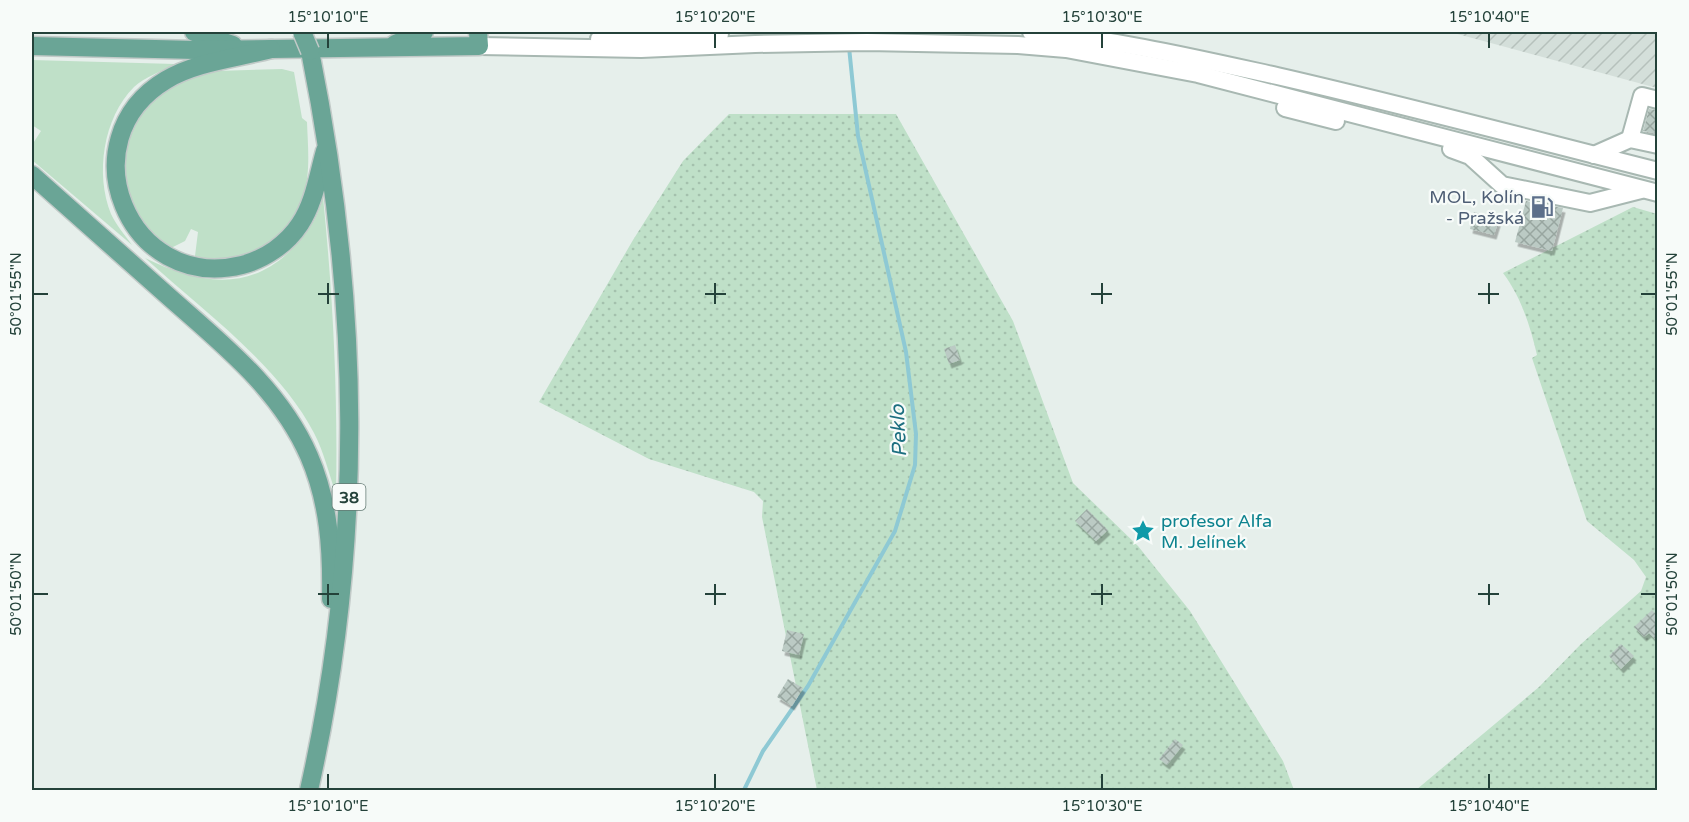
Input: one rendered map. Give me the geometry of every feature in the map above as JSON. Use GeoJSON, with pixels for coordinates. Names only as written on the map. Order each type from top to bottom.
{"type":"FeatureCollection","features":[{"type":"Feature","properties":{"kind":"main road"},"geometry":{"type":"LineString","coordinates":[[194,32],[246,50]]}},
{"type":"Feature","properties":{"kind":"main road","name":"38"},"geometry":{"type":"LineString","coordinates":[[305,32],[327,144],[346,300],[351,399],[346,553],[329,694],[309,790]]}},
{"type":"Feature","properties":{"kind":"main road"},"geometry":{"type":"LineString","coordinates":[[388,47],[424,32]]}},
{"type":"Feature","properties":{"kind":"main road"},"geometry":{"type":"LineString","coordinates":[[32,46],[138,50],[246,50],[388,47],[478,39]]}},
{"type":"Feature","properties":{"kind":"main road"},"geometry":{"type":"LineString","coordinates":[[270,49],[177,74],[142,98],[130,114],[117,149],[116,183],[127,216],[149,243],[184,263],[221,269],[249,263],[271,253],[298,226],[310,204],[327,144]]}},
{"type":"Feature","properties":{"kind":"main road"},"geometry":{"type":"LineString","coordinates":[[32,175],[252,372],[281,406],[300,437],[321,488],[329,530],[331,572],[329,694]]}},
{"type":"Feature","properties":{"kind":"street"},"geometry":{"type":"LineString","coordinates":[[867,37],[881,32]]}},
{"type":"Feature","properties":{"kind":"street"},"geometry":{"type":"LineString","coordinates":[[1030,32],[1089,37],[1161,50],[1311,84],[1658,171]]}},
{"type":"Feature","properties":{"kind":"street"},"geometry":{"type":"LineString","coordinates":[[478,39],[645,36],[867,37],[1066,49],[1198,74],[1651,191]]}},
{"type":"Feature","properties":{"kind":"street"},"geometry":{"type":"LineString","coordinates":[[1198,74],[1244,95],[1309,115],[1446,148],[1470,156],[1502,184],[1590,203],[1651,191]]}},
{"type":"Feature","properties":{"kind":"street"},"geometry":{"type":"LineString","coordinates":[[1630,139],[1642,96],[1658,100]]}},
{"type":"Feature","properties":{"kind":"street"},"geometry":{"type":"LineString","coordinates":[[1502,184],[1504,154],[1515,144],[1596,155],[1630,139],[1658,145]]}},
{"type":"Feature","properties":{"kind":"shaded area"},"geometry":{"type":"Polygon","coordinates":[[[1450,32],[1657,32],[1657,88],[1450,32]]]}},
{"type":"Feature","properties":{"kind":"green space"},"geometry":{"type":"Polygon","coordinates":[[[32,60],[175,64],[148,77],[134,87],[123,100],[109,130],[103,164],[106,198],[113,218],[132,245],[32,160],[32,145],[41,131],[32,125],[32,60]]]}},
{"type":"Feature","properties":{"kind":"green space"},"geometry":{"type":"Polygon","coordinates":[[[282,69],[294,72],[302,118],[307,122],[307,181],[295,216],[273,240],[243,255],[211,259],[195,256],[198,232],[191,229],[185,241],[171,248],[147,230],[130,204],[122,176],[124,151],[142,111],[155,95],[193,76],[216,71],[282,69]]]}},
{"type":"Feature","properties":{"kind":"green space"},"geometry":{"type":"Polygon","coordinates":[[[729,114],[896,114],[1013,321],[1073,483],[1138,546],[1190,611],[1283,761],[1294,790],[817,790],[762,517],[763,501],[754,492],[649,459],[539,402],[633,240],[683,161],[729,114]]]}},
{"type":"Feature","properties":{"kind":"green space"},"geometry":{"type":"Polygon","coordinates":[[[323,197],[334,345],[336,494],[324,455],[314,433],[281,384],[237,339],[145,258],[201,278],[220,280],[256,274],[273,265],[301,239],[311,226],[323,197]]]}},
{"type":"Feature","properties":{"kind":"green space"},"geometry":{"type":"Polygon","coordinates":[[[1633,207],[1657,214],[1657,790],[1416,790],[1539,687],[1581,644],[1641,591],[1646,577],[1634,560],[1587,521],[1532,358],[1537,355],[1528,322],[1515,292],[1503,273],[1633,207]]]}},
{"type":"Feature","properties":{"kind":"building"},"geometry":{"type":"Polygon","coordinates":[[[1649,109],[1658,110],[1658,134],[1643,131],[1649,109]]]}},
{"type":"Feature","properties":{"kind":"building"},"geometry":{"type":"Polygon","coordinates":[[[1526,201],[1563,208],[1552,251],[1515,242],[1526,201]]]}},
{"type":"Feature","properties":{"kind":"building"},"geometry":{"type":"Polygon","coordinates":[[[1474,212],[1499,219],[1494,235],[1470,229],[1474,212]]]}},
{"type":"Feature","properties":{"kind":"building"},"geometry":{"type":"Polygon","coordinates":[[[955,345],[960,360],[949,364],[944,349],[955,345]]]}},
{"type":"Feature","properties":{"kind":"building"},"geometry":{"type":"Polygon","coordinates":[[[1087,509],[1108,530],[1096,541],[1075,521],[1087,509]]]}},
{"type":"Feature","properties":{"kind":"building"},"geometry":{"type":"Polygon","coordinates":[[[1652,610],[1658,616],[1658,642],[1649,633],[1644,637],[1634,627],[1652,610]]]}},
{"type":"Feature","properties":{"kind":"building"},"geometry":{"type":"Polygon","coordinates":[[[787,630],[804,634],[799,655],[782,651],[787,630]]]}},
{"type":"Feature","properties":{"kind":"building"},"geometry":{"type":"Polygon","coordinates":[[[1621,644],[1634,656],[1621,669],[1609,656],[1621,644]]]}},
{"type":"Feature","properties":{"kind":"building"},"geometry":{"type":"Polygon","coordinates":[[[788,679],[803,688],[792,706],[777,697],[788,679]]]}},
{"type":"Feature","properties":{"kind":"building"},"geometry":{"type":"Polygon","coordinates":[[[1175,739],[1183,745],[1167,765],[1159,759],[1175,739]]]}},
{"type":"Feature","properties":{"kind":"waterway","name":"Peklo"},"geometry":{"type":"LineString","coordinates":[[744,790],[763,751],[808,686],[895,531],[915,465],[916,434],[906,352],[858,136],[849,47]]}},
{"type":"Feature","properties":{"kind":"place","name":"MOL, Kolín - Pražská"},"geometry":{"type":"Point","coordinates":[1542,207]}},
{"type":"Feature","properties":{"kind":"place","name":"profesor Alfa M. Jelínek"},"geometry":{"type":"Point","coordinates":[1143,531]}}]}
